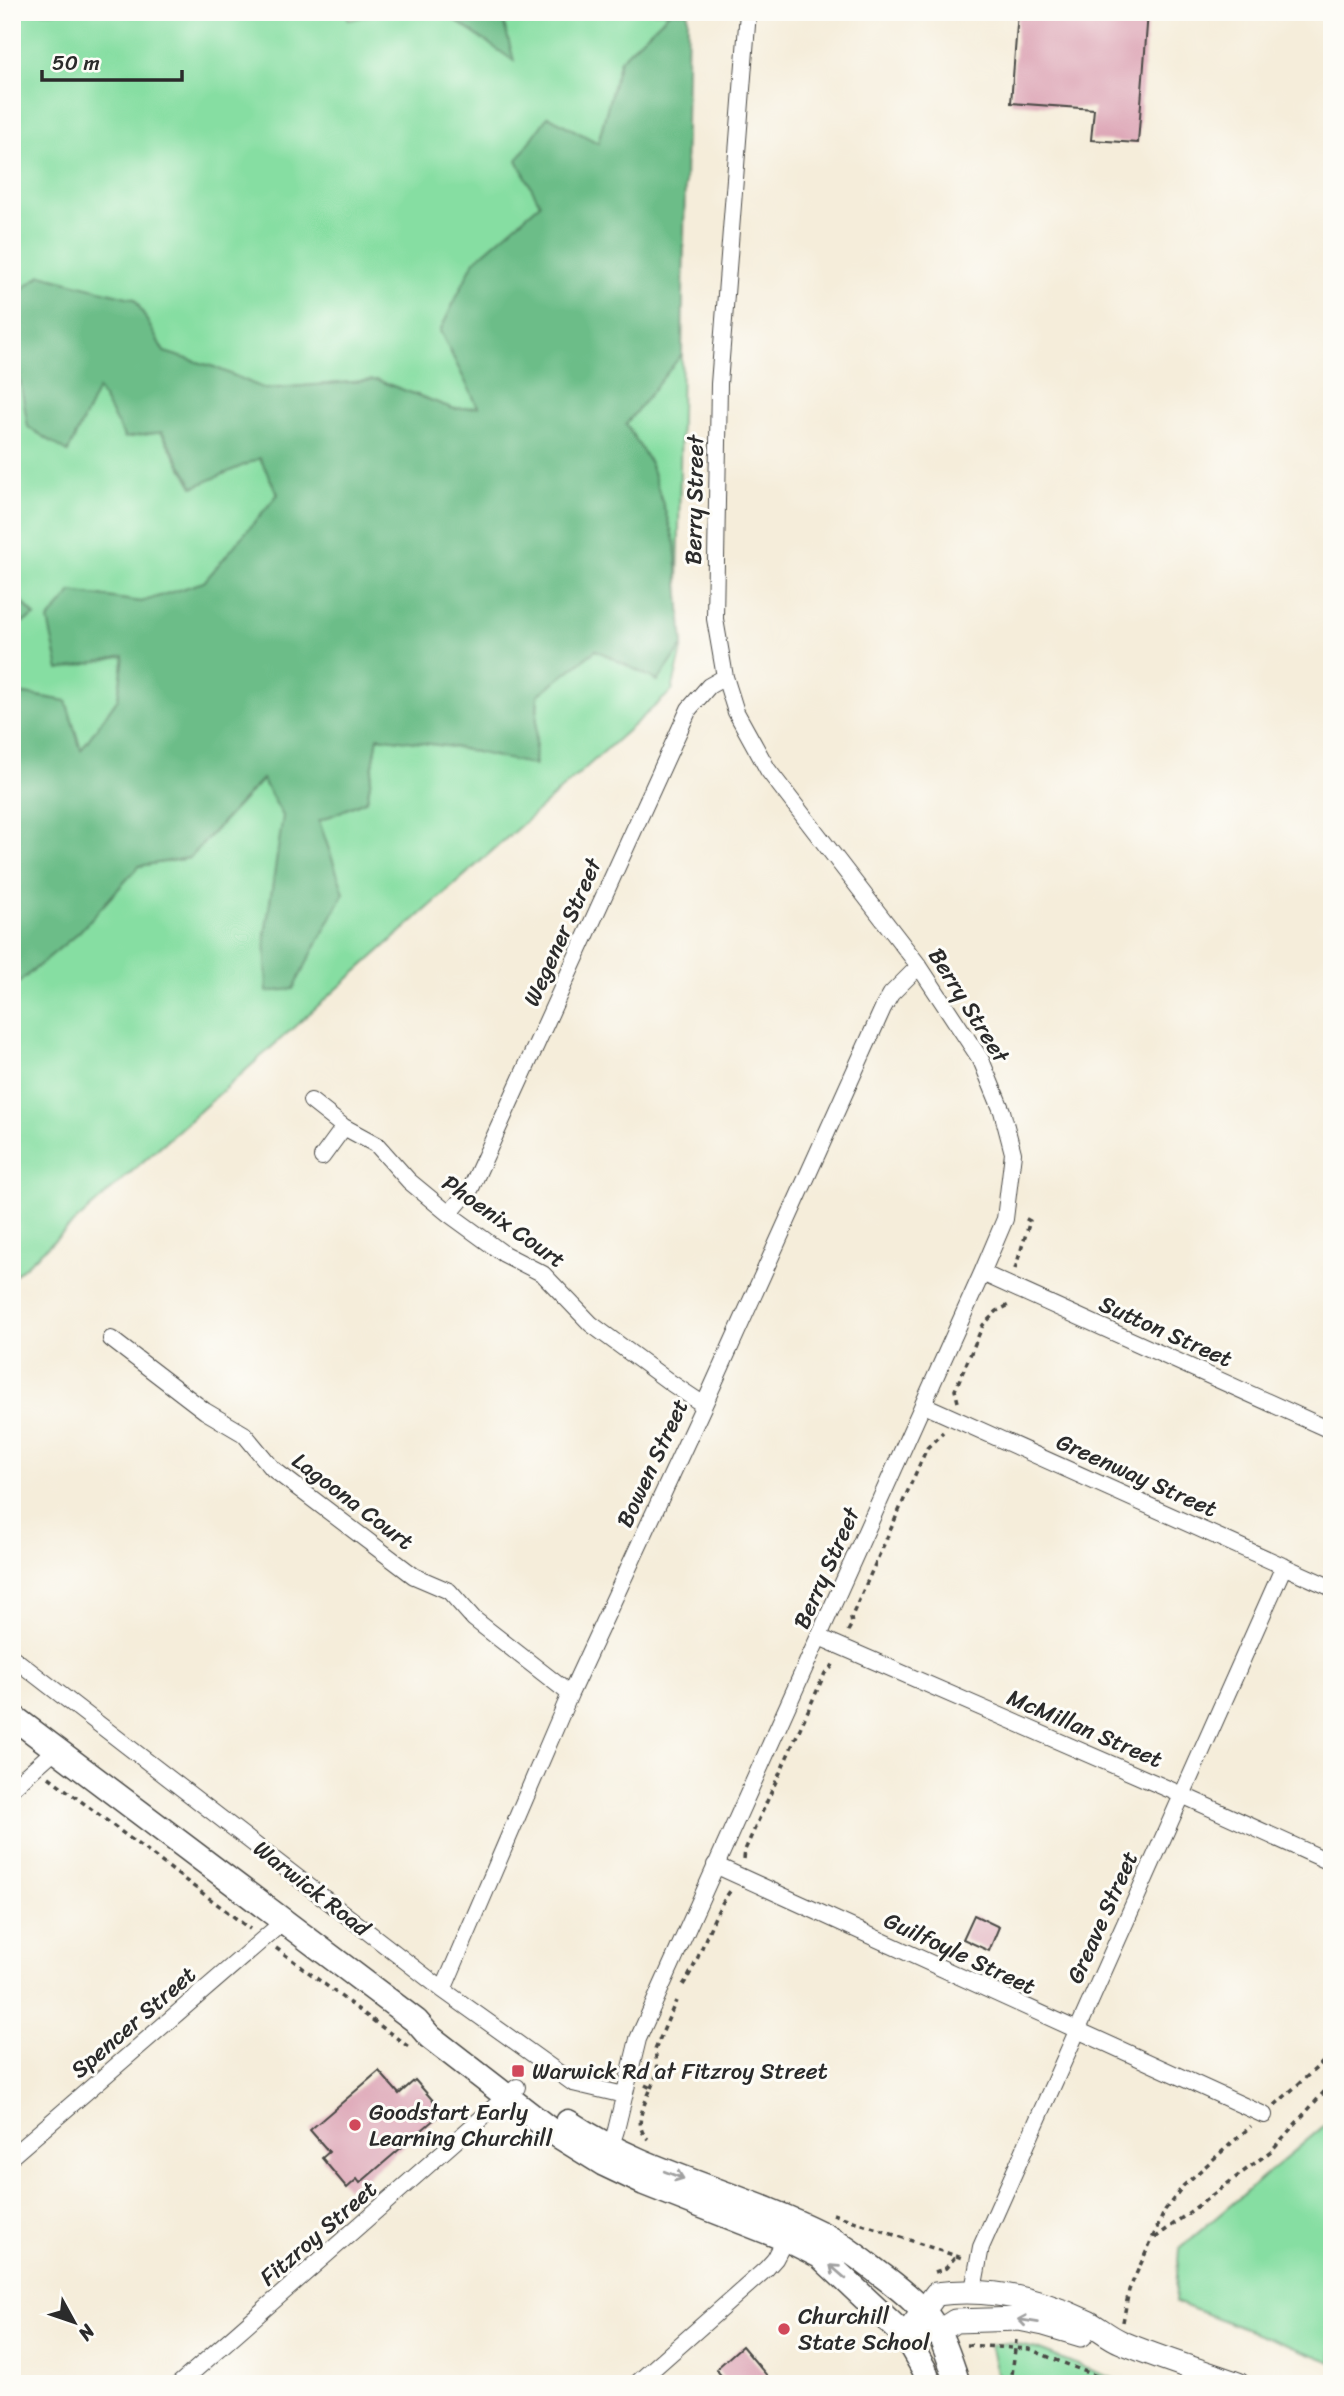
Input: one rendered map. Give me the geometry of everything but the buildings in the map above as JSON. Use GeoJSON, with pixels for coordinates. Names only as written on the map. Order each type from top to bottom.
{"type":"FeatureCollection","features":[{"type":"Feature","properties":{"kind":"main road","name":"Warwick Road"},"geometry":{"type":"LineString","coordinates":[[12,1716],[416,2021],[433,2027],[512,2092],[554,2133],[608,2155],[644,2183],[725,2205],[790,2230],[845,2247],[898,2287],[922,2311],[938,2332],[958,2384]]}},
{"type":"Feature","properties":{"kind":"main road","name":"Warwick Road"},"geometry":{"type":"LineString","coordinates":[[790,2230],[905,2336],[924,2369],[929,2384]]}},
{"type":"Feature","properties":{"kind":"main road"},"geometry":{"type":"LineString","coordinates":[[905,2336],[936,2294],[973,2290],[1023,2298],[1087,2322],[1119,2341],[1238,2384]]}},
{"type":"Feature","properties":{"kind":"main road"},"geometry":{"type":"LineString","coordinates":[[905,2336],[938,2332],[955,2321],[1019,2319],[1083,2336],[1119,2341]]}},
{"type":"Feature","properties":{"kind":"street","name":"Berry Street"},"geometry":{"type":"LineString","coordinates":[[608,2155],[638,2039],[925,1405],[1005,1219],[1013,1153],[1002,1111],[981,1060],[919,966],[768,770],[736,712],[726,677],[715,619],[719,384],[748,12]]}},
{"type":"Feature","properties":{"kind":"street","name":"Wegener Street"},"geometry":{"type":"LineString","coordinates":[[449,1214],[471,1188],[689,709],[709,686],[726,677]]}},
{"type":"Feature","properties":{"kind":"street","name":"Bowen Street"},"geometry":{"type":"LineString","coordinates":[[443,1990],[570,1694],[883,1009],[891,994],[919,966]]}},
{"type":"Feature","properties":{"kind":"street","name":"Phoenix Court"},"geometry":{"type":"LineString","coordinates":[[311,1101],[344,1127],[377,1144],[409,1181],[449,1214],[504,1254],[543,1273],[591,1324],[704,1405]]}},
{"type":"Feature","properties":{"kind":"street"},"geometry":{"type":"LineString","coordinates":[[322,1157],[344,1127]]}},
{"type":"Feature","properties":{"kind":"street","name":"Sutton Street"},"geometry":{"type":"LineString","coordinates":[[982,1273],[1332,1431]]}},
{"type":"Feature","properties":{"kind":"street","name":"Lagoona Court"},"geometry":{"type":"LineString","coordinates":[[111,1339],[205,1411],[244,1434],[273,1469],[414,1576],[449,1591],[474,1619],[570,1694]]}},
{"type":"Feature","properties":{"kind":"street","name":"Greenway Street"},"geometry":{"type":"LineString","coordinates":[[925,1405],[1332,1588]]}},
{"type":"Feature","properties":{"kind":"street","name":"Greave Street"},"geometry":{"type":"LineString","coordinates":[[973,2290],[981,2247],[1284,1566]]}},
{"type":"Feature","properties":{"kind":"street","name":"McMillan Street"},"geometry":{"type":"LineString","coordinates":[[819,1637],[1332,1863]]}},
{"type":"Feature","properties":{"kind":"street","name":"Warwick Road"},"geometry":{"type":"LineString","coordinates":[[12,1657],[443,1990],[573,2083],[624,2095]]}},
{"type":"Feature","properties":{"kind":"street"},"geometry":{"type":"LineString","coordinates":[[12,1788],[56,1749]]}},
{"type":"Feature","properties":{"kind":"street","name":"Guilfoyle Street"},"geometry":{"type":"LineString","coordinates":[[715,1865],[1264,2115]]}},
{"type":"Feature","properties":{"kind":"street","name":"Spencer Street"},"geometry":{"type":"LineString","coordinates":[[12,2156],[284,1922]]}},
{"type":"Feature","properties":{"kind":"street","name":"Fitzroy Street"},"geometry":{"type":"LineString","coordinates":[[179,2384],[512,2092]]}},
{"type":"Feature","properties":{"kind":"street"},"geometry":{"type":"LineString","coordinates":[[636,2384],[766,2269],[775,2259],[790,2230]]}},
{"type":"Feature","properties":{"kind":"path"},"geometry":{"type":"LineString","coordinates":[[742,1865],[745,1850],[825,1673],[831,1668],[852,1624],[851,1618],[927,1448],[946,1429],[954,1432],[965,1407],[959,1404],[955,1390],[983,1325],[997,1311],[1010,1306],[1024,1277],[1014,1268],[1030,1221],[1006,1209]]}},
{"type":"Feature","properties":{"kind":"path"},"geometry":{"type":"LineString","coordinates":[[649,2140],[643,2134],[640,2117],[658,2071],[655,2050],[684,1983],[692,1973],[722,1900],[734,1883]]}},
{"type":"Feature","properties":{"kind":"path"},"geometry":{"type":"LineString","coordinates":[[1119,2341],[1129,2290],[1165,2210],[1183,2186],[1332,2054]]}},
{"type":"Feature","properties":{"kind":"path"},"geometry":{"type":"LineString","coordinates":[[637,2081],[651,2088]]}},
{"type":"Feature","properties":{"kind":"path"},"geometry":{"type":"LineString","coordinates":[[1152,2240],[1271,2151],[1332,2083]]}},
{"type":"Feature","properties":{"kind":"path"},"geometry":{"type":"LineString","coordinates":[[832,2213],[976,2263]]}},
{"type":"Feature","properties":{"kind":"path"},"geometry":{"type":"LineString","coordinates":[[934,2272],[946,2268],[956,2256]]}},
{"type":"Feature","properties":{"kind":"path"},"geometry":{"type":"LineString","coordinates":[[1012,2384],[1019,2319]]}},
{"type":"Feature","properties":{"kind":"path"},"geometry":{"type":"LineString","coordinates":[[965,2344],[1029,2349],[1116,2384]]}},
{"type":"Feature","properties":{"kind":"green space"},"geometry":{"type":"Polygon","coordinates":[[[12,12],[346,12],[349,20],[381,12],[443,12],[513,60],[501,12],[670,12],[620,60],[598,143],[540,204],[474,261],[479,407],[454,409],[377,380],[265,389],[214,367],[164,352],[135,299],[41,275],[12,297],[12,12]]]}},
{"type":"Feature","properties":{"kind":"green space"},"geometry":{"type":"Polygon","coordinates":[[[443,12],[501,12],[514,61],[443,12]]]}},
{"type":"Feature","properties":{"kind":"green space"},"geometry":{"type":"Polygon","coordinates":[[[670,12],[688,12],[682,354],[626,424],[650,463],[675,543],[683,645],[658,681],[596,650],[538,695],[534,765],[453,747],[378,737],[367,800],[319,821],[344,893],[293,989],[267,992],[265,935],[283,816],[262,779],[189,858],[139,866],[79,932],[12,988],[12,692],[66,701],[81,750],[118,698],[124,656],[59,670],[48,620],[72,592],[141,602],[204,582],[278,494],[260,458],[194,487],[162,432],[125,438],[98,389],[68,452],[28,427],[16,357],[12,297],[41,275],[135,299],[164,352],[214,367],[265,389],[377,380],[454,409],[478,407],[440,331],[474,261],[540,204],[517,160],[548,116],[598,143],[620,60],[670,12]]]}},
{"type":"Feature","properties":{"kind":"green space"},"geometry":{"type":"Polygon","coordinates":[[[12,302],[16,357],[98,388],[161,432],[193,487],[260,458],[278,495],[204,582],[141,602],[72,592],[124,655],[118,698],[81,750],[66,701],[12,692],[12,628],[34,615],[12,590],[12,302]]]}},
{"type":"Feature","properties":{"kind":"green space"},"geometry":{"type":"Polygon","coordinates":[[[682,354],[678,586],[675,543],[650,463],[626,424],[682,354]]]}},
{"type":"Feature","properties":{"kind":"green space"},"geometry":{"type":"Polygon","coordinates":[[[12,590],[35,616],[12,628],[12,590]]]}},
{"type":"Feature","properties":{"kind":"green space"},"geometry":{"type":"Polygon","coordinates":[[[683,645],[672,691],[12,1278],[12,988],[79,932],[139,866],[189,858],[263,779],[284,816],[265,935],[344,893],[319,821],[367,800],[378,737],[453,747],[535,764],[538,695],[596,649],[658,681],[683,645]]]}},
{"type":"Feature","properties":{"kind":"green space"},"geometry":{"type":"Polygon","coordinates":[[[1332,2119],[1332,2362],[1175,2302],[1179,2249],[1332,2119]]]}},
{"type":"Feature","properties":{"kind":"green space"},"geometry":{"type":"Polygon","coordinates":[[[1007,2343],[1037,2349],[1127,2384],[1000,2384],[990,2345],[1007,2343]]]}},
{"type":"Feature","properties":{"kind":"place","name":"Warwick Rd at Fitzroy Street"},"geometry":{"type":"Point","coordinates":[518,2071]}},
{"type":"Feature","properties":{"kind":"place","name":"Goodstart Early Learning Churchill"},"geometry":{"type":"Point","coordinates":[355,2125]}},
{"type":"Feature","properties":{"kind":"place","name":"Churchill State School"},"geometry":{"type":"Point","coordinates":[784,2329]}}]}
